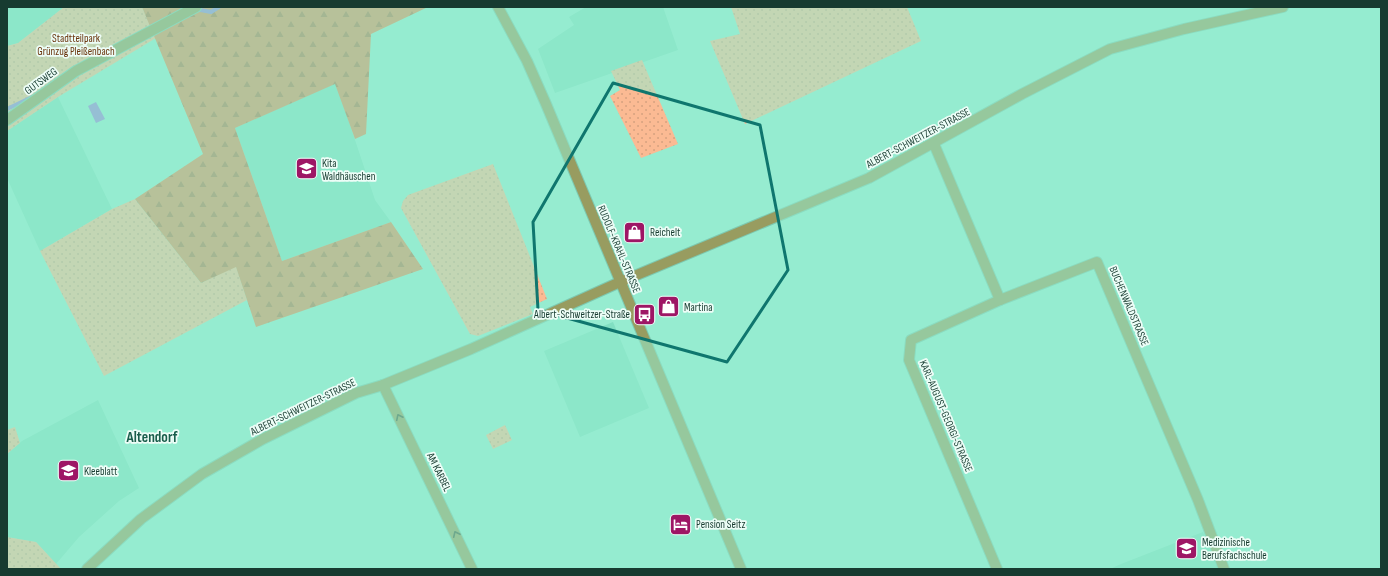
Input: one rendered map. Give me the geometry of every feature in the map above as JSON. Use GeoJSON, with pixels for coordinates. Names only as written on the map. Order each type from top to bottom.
{"type":"FeatureCollection","features":[{"type":"Feature","properties":{"kind":"street","name":"GUTSWEG"},"geometry":{"type":"LineString","coordinates":[[7,120],[76,71],[196,7]]}},
{"type":"Feature","properties":{"kind":"street","name":"RUDOLF-KRAHL-STRASSE"},"geometry":{"type":"LineString","coordinates":[[498,7],[527,62],[741,569]]}},
{"type":"Feature","properties":{"kind":"street","name":"ALBERT-SCHWEITZER-STRASSE"},"geometry":{"type":"LineString","coordinates":[[87,569],[141,519],[202,474],[263,439],[350,396],[383,385],[471,349],[620,282],[869,178],[934,144],[1022,94],[1110,49],[1184,29],[1283,7]]}},
{"type":"Feature","properties":{"kind":"street"},"geometry":{"type":"LineString","coordinates":[[934,144],[1000,300]]}},
{"type":"Feature","properties":{"kind":"street","name":"BUCHENWALDSTRASSE"},"geometry":{"type":"LineString","coordinates":[[1000,300],[1097,262],[1198,500],[1224,569]]}},
{"type":"Feature","properties":{"kind":"street","name":"KARL-AUGUST-GEORGI-STRASSE"},"geometry":{"type":"LineString","coordinates":[[997,569],[910,360],[909,348],[911,340],[1000,300]]}},
{"type":"Feature","properties":{"kind":"street","name":"AM KARBEL"},"geometry":{"type":"LineString","coordinates":[[383,385],[472,569]]}},
{"type":"Feature","properties":{"kind":"highlighted area"},"geometry":{"type":"Polygon","coordinates":[[[613,83],[760,125],[788,270],[727,362],[538,310],[533,222],[613,83]]]}},
{"type":"Feature","properties":{"kind":"shaded area"},"geometry":{"type":"Polygon","coordinates":[[[7,7],[64,7],[18,43],[7,46],[7,7]]]}},
{"type":"Feature","properties":{"kind":"shaded area"},"geometry":{"type":"Polygon","coordinates":[[[586,7],[663,7],[678,50],[555,93],[538,49],[574,25],[569,17],[586,7]]]}},
{"type":"Feature","properties":{"kind":"shaded area","name":"Kita Waldhäuschen"},"geometry":{"type":"Polygon","coordinates":[[[336,83],[375,200],[391,222],[282,261],[235,128],[336,83]]]}},
{"type":"Feature","properties":{"kind":"shaded area"},"geometry":{"type":"Polygon","coordinates":[[[58,97],[112,209],[40,251],[7,178],[7,131],[58,97]]]}},
{"type":"Feature","properties":{"kind":"shaded area"},"geometry":{"type":"Polygon","coordinates":[[[96,102],[105,119],[96,123],[88,106],[96,102]]]}},
{"type":"Feature","properties":{"kind":"shaded area"},"geometry":{"type":"Polygon","coordinates":[[[613,322],[649,408],[580,437],[544,351],[613,322]]]}},
{"type":"Feature","properties":{"kind":"shaded area","name":"Kleeblatt"},"geometry":{"type":"Polygon","coordinates":[[[98,400],[139,488],[119,501],[79,537],[56,564],[36,542],[7,537],[7,454],[22,441],[98,400]]]}},
{"type":"Feature","properties":{"kind":"shaded area","name":"Medizinische Berufsfachschule"},"geometry":{"type":"Polygon","coordinates":[[[1203,532],[1218,569],[1110,569],[1121,564],[1203,532]]]}},
{"type":"Feature","properties":{"kind":"green space","name":"Stadtteilpark Grünzug Pleißenbach"},"geometry":{"type":"Polygon","coordinates":[[[64,7],[142,7],[156,38],[58,97],[7,131],[7,46],[18,43],[64,7]]]}},
{"type":"Feature","properties":{"kind":"green space"},"geometry":{"type":"Polygon","coordinates":[[[142,7],[428,7],[371,34],[366,134],[355,139],[335,84],[235,128],[282,261],[391,222],[423,269],[256,327],[236,267],[201,283],[135,199],[203,154],[142,7]]]}},
{"type":"Feature","properties":{"kind":"green space"},"geometry":{"type":"Polygon","coordinates":[[[731,7],[907,7],[921,41],[745,124],[710,41],[740,34],[731,7]]]}},
{"type":"Feature","properties":{"kind":"green space"},"geometry":{"type":"Polygon","coordinates":[[[642,60],[678,144],[641,158],[610,96],[620,90],[611,71],[642,60]]]}},
{"type":"Feature","properties":{"kind":"green space"},"geometry":{"type":"Polygon","coordinates":[[[493,164],[547,299],[530,307],[533,314],[478,336],[470,334],[401,208],[403,201],[408,195],[493,164]]]}},
{"type":"Feature","properties":{"kind":"green space"},"geometry":{"type":"Polygon","coordinates":[[[135,199],[201,283],[236,266],[247,300],[104,376],[40,251],[112,209],[135,199]]]}},
{"type":"Feature","properties":{"kind":"green space"},"geometry":{"type":"Polygon","coordinates":[[[505,425],[512,440],[493,449],[486,435],[505,425]]]}},
{"type":"Feature","properties":{"kind":"green space"},"geometry":{"type":"Polygon","coordinates":[[[15,427],[20,443],[7,454],[7,430],[15,427]]]}},
{"type":"Feature","properties":{"kind":"green space"},"geometry":{"type":"Polygon","coordinates":[[[7,537],[36,542],[61,569],[7,569],[7,537]]]}},
{"type":"Feature","properties":{"kind":"waterway"},"geometry":{"type":"LineString","coordinates":[[195,9],[211,12],[219,7]]}},
{"type":"Feature","properties":{"kind":"waterway"},"geometry":{"type":"LineString","coordinates":[[7,109],[32,97]]}},
{"type":"Feature","properties":{"kind":"place","name":"Kita Waldhäuschen"},"geometry":{"type":"Point","coordinates":[307,169]}},
{"type":"Feature","properties":{"kind":"place","name":"Reichelt"},"geometry":{"type":"Point","coordinates":[634,232]}},
{"type":"Feature","properties":{"kind":"place","name":"Martina"},"geometry":{"type":"Point","coordinates":[668,307]}},
{"type":"Feature","properties":{"kind":"place","name":"Albert-Schweitzer-Straße"},"geometry":{"type":"Point","coordinates":[645,314]}},
{"type":"Feature","properties":{"kind":"place","name":"Kleeblatt"},"geometry":{"type":"Point","coordinates":[69,471]}},
{"type":"Feature","properties":{"kind":"place","name":"Pension Seitz"},"geometry":{"type":"Point","coordinates":[680,524]}},
{"type":"Feature","properties":{"kind":"place","name":"Medizinische Berufsfachschule"},"geometry":{"type":"Point","coordinates":[1186,548]}},
{"type":"Feature","properties":{"kind":"district","name":"Altendorf"},"geometry":{"type":"Point","coordinates":[152,437]}}]}
